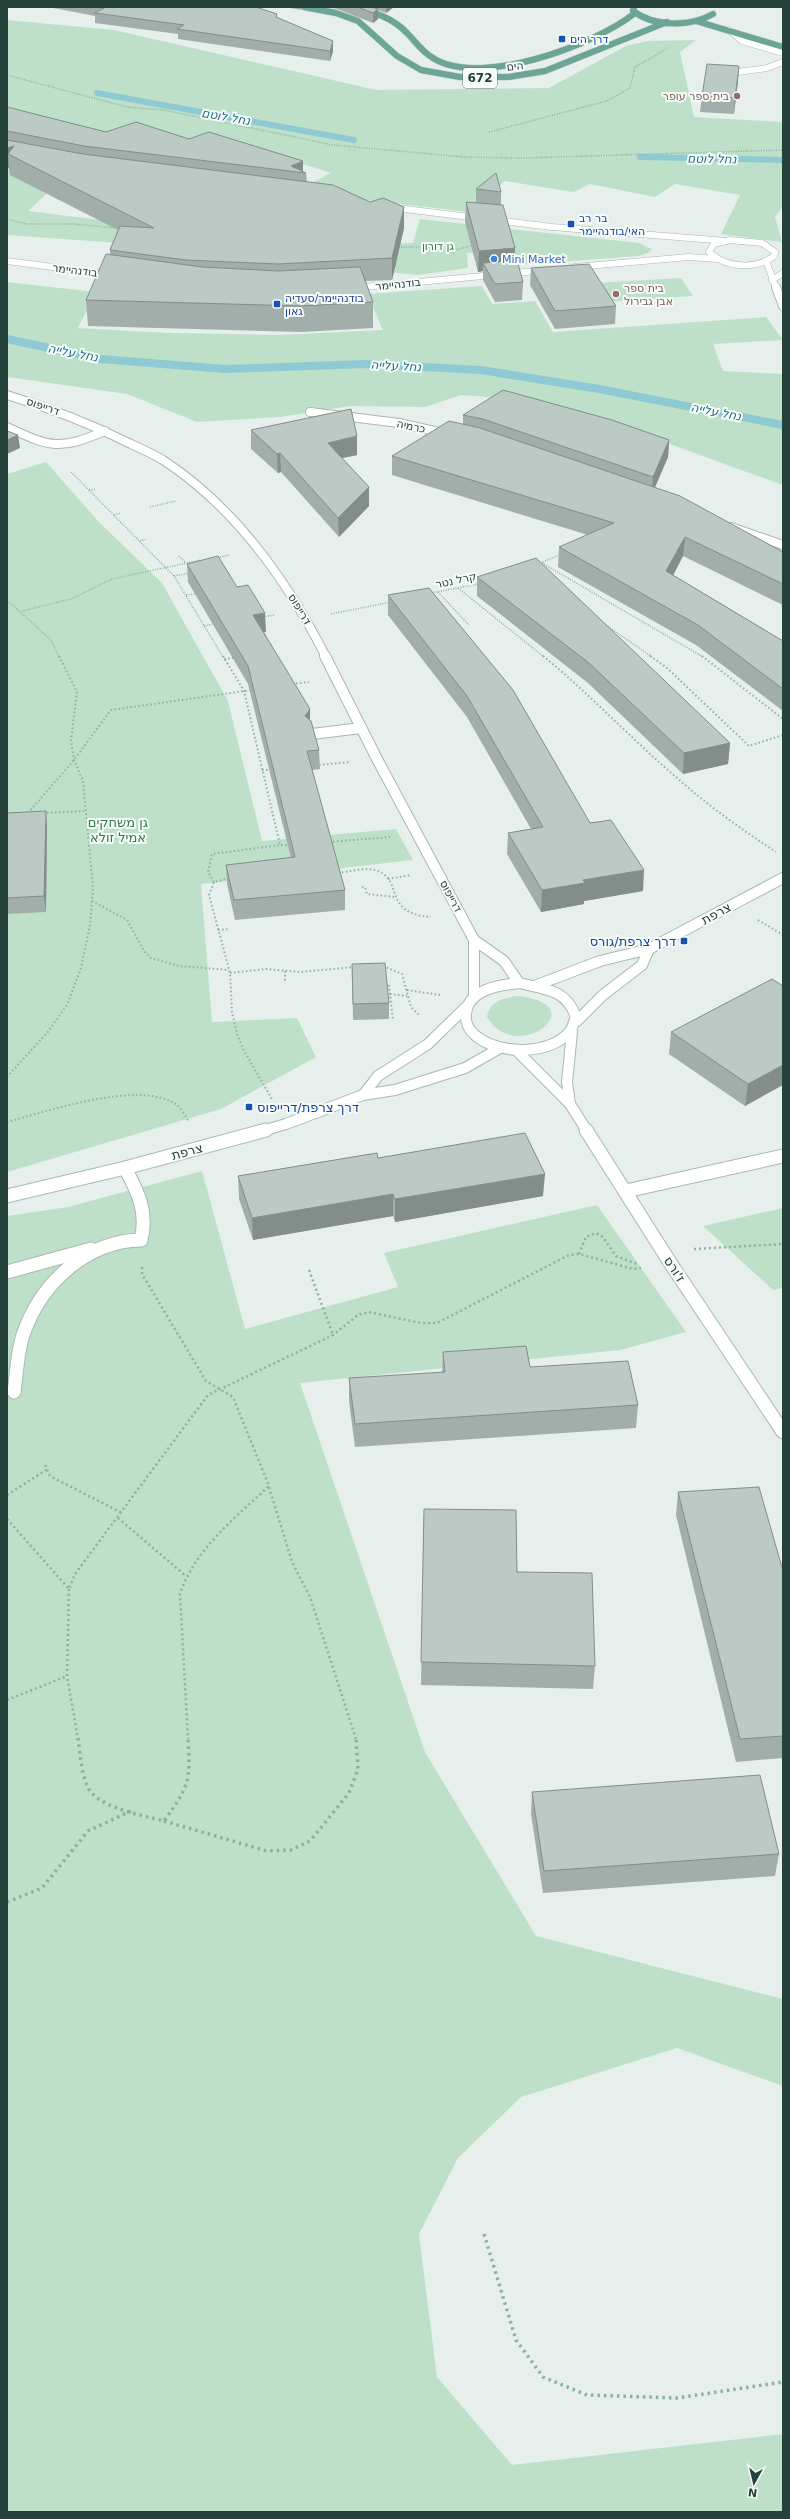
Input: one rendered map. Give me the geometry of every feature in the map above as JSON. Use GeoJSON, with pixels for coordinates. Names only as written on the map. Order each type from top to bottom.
{"type":"FeatureCollection","features":[{"type":"Feature","properties":{"kind":"main road","name":"הים"},"geometry":{"type":"LineString","coordinates":[[304,7],[336,13],[358,21],[397,56],[421,70],[466,77],[508,77],[544,71],[667,22]]}},
{"type":"Feature","properties":{"kind":"main road","name":"הים"},"geometry":{"type":"LineString","coordinates":[[354,7],[373,12],[400,26],[431,57],[438,61],[471,67],[514,66],[534,61],[617,27],[634,10]]}},
{"type":"Feature","properties":{"kind":"main road"},"geometry":{"type":"LineString","coordinates":[[711,7],[713,14],[720,20],[783,40]]}},
{"type":"Feature","properties":{"kind":"main road"},"geometry":{"type":"LineString","coordinates":[[634,10],[651,20],[667,22],[696,21],[713,14]]}},
{"type":"Feature","properties":{"kind":"main road"},"geometry":{"type":"LineString","coordinates":[[696,21],[783,47]]}},
{"type":"Feature","properties":{"kind":"street"},"geometry":{"type":"LineString","coordinates":[[729,30],[742,41],[783,53]]}},
{"type":"Feature","properties":{"kind":"street"},"geometry":{"type":"LineString","coordinates":[[722,74],[767,68],[783,62]]}},
{"type":"Feature","properties":{"kind":"street"},"geometry":{"type":"LineString","coordinates":[[379,206],[552,226],[754,241],[769,246],[783,247]]}},
{"type":"Feature","properties":{"kind":"street"},"geometry":{"type":"LineString","coordinates":[[717,259],[709,252],[709,248],[713,245],[728,240]]}},
{"type":"Feature","properties":{"kind":"street"},"geometry":{"type":"LineString","coordinates":[[769,246],[775,252],[769,260],[772,280],[783,306]]}},
{"type":"Feature","properties":{"kind":"street"},"geometry":{"type":"LineString","coordinates":[[563,268],[689,256],[747,264],[783,257]]}},
{"type":"Feature","properties":{"kind":"street","name":"בודנהיימר"},"geometry":{"type":"LineString","coordinates":[[7,261],[124,276]]}},
{"type":"Feature","properties":{"kind":"street","name":"בודנהיימר"},"geometry":{"type":"LineString","coordinates":[[340,288],[556,269]]}},
{"type":"Feature","properties":{"kind":"street"},"geometry":{"type":"LineString","coordinates":[[772,280],[783,273]]}},
{"type":"Feature","properties":{"kind":"street","name":"דרייפוס"},"geometry":{"type":"LineString","coordinates":[[7,395],[48,406],[105,431],[163,460],[194,482],[228,513],[259,549],[307,619],[362,728],[474,940],[504,962],[519,983]]}},
{"type":"Feature","properties":{"kind":"street","name":"כרמיה"},"geometry":{"type":"LineString","coordinates":[[310,412],[399,423],[459,436]]}},
{"type":"Feature","properties":{"kind":"street"},"geometry":{"type":"LineString","coordinates":[[7,427],[41,444],[54,447],[68,445],[105,431]]}},
{"type":"Feature","properties":{"kind":"street"},"geometry":{"type":"LineString","coordinates":[[719,522],[783,545]]}},
{"type":"Feature","properties":{"kind":"street"},"geometry":{"type":"LineString","coordinates":[[312,734],[362,728]]}},
{"type":"Feature","properties":{"kind":"street","name":"צרפת"},"geometry":{"type":"LineString","coordinates":[[537,985],[600,961],[649,949],[783,878]]}},
{"type":"Feature","properties":{"kind":"street","name":"דרייפוס"},"geometry":{"type":"LineString","coordinates":[[474,940],[474,997]]}},
{"type":"Feature","properties":{"kind":"street"},"geometry":{"type":"LineString","coordinates":[[577,1021],[576,1010],[567,999],[554,990],[537,985],[519,983],[500,985],[484,990],[474,997],[466,1007],[464,1017],[468,1029],[476,1037],[500,1048],[516,1050],[545,1048],[562,1041],[572,1032],[577,1021],[603,995],[642,964],[649,949]]}},
{"type":"Feature","properties":{"kind":"street","name":"צרפת"},"geometry":{"type":"LineString","coordinates":[[363,1094],[378,1076],[428,1044],[466,1007]]}},
{"type":"Feature","properties":{"kind":"street","name":"ז'ורס"},"geometry":{"type":"LineString","coordinates":[[570,1104],[567,1082],[572,1032]]}},
{"type":"Feature","properties":{"kind":"street","name":"צרפת"},"geometry":{"type":"LineString","coordinates":[[7,1196],[125,1168],[286,1124],[363,1094],[395,1090],[464,1068],[500,1048]]}},
{"type":"Feature","properties":{"kind":"street","name":"ז'ורס"},"geometry":{"type":"LineString","coordinates":[[516,1050],[570,1104],[666,1256],[783,1432]]}},
{"type":"Feature","properties":{"kind":"street"},"geometry":{"type":"LineString","coordinates":[[626,1191],[783,1156]]}},
{"type":"Feature","properties":{"kind":"street"},"geometry":{"type":"LineString","coordinates":[[7,1272],[127,1240],[141,1240],[146,1223],[139,1194],[125,1168]]}},
{"type":"Feature","properties":{"kind":"street"},"geometry":{"type":"LineString","coordinates":[[14,1392],[23,1334],[27,1323],[44,1294],[65,1272],[96,1248]]}},
{"type":"Feature","properties":{"kind":"path"},"geometry":{"type":"LineString","coordinates":[[489,132],[613,98],[630,88],[635,67],[666,51],[673,42],[672,34],[684,22]]}},
{"type":"Feature","properties":{"kind":"path"},"geometry":{"type":"LineString","coordinates":[[7,75],[127,107],[164,110],[291,138],[333,145],[464,157],[523,158],[783,150]]}},
{"type":"Feature","properties":{"kind":"path"},"geometry":{"type":"LineString","coordinates":[[7,219],[26,224],[73,224],[120,228]]}},
{"type":"Feature","properties":{"kind":"path"},"geometry":{"type":"LineString","coordinates":[[394,247],[430,247],[459,255],[462,258],[459,268],[464,278]]}},
{"type":"Feature","properties":{"kind":"path"},"geometry":{"type":"LineString","coordinates":[[71,472],[174,576],[244,691],[280,845]]}},
{"type":"Feature","properties":{"kind":"path"},"geometry":{"type":"LineString","coordinates":[[90,490],[96,489]]}},
{"type":"Feature","properties":{"kind":"path"},"geometry":{"type":"LineString","coordinates":[[150,507],[174,501]]}},
{"type":"Feature","properties":{"kind":"path"},"geometry":{"type":"LineString","coordinates":[[114,515],[121,513]]}},
{"type":"Feature","properties":{"kind":"path"},"geometry":{"type":"LineString","coordinates":[[140,541],[147,539]]}},
{"type":"Feature","properties":{"kind":"path"},"geometry":{"type":"LineString","coordinates":[[536,565],[563,554]]}},
{"type":"Feature","properties":{"kind":"path"},"geometry":{"type":"LineString","coordinates":[[212,558],[229,555]]}},
{"type":"Feature","properties":{"kind":"path"},"geometry":{"type":"LineString","coordinates":[[179,556],[186,563]]}},
{"type":"Feature","properties":{"kind":"path"},"geometry":{"type":"LineString","coordinates":[[22,612],[71,599],[98,584],[112,579],[203,560]]}},
{"type":"Feature","properties":{"kind":"path"},"geometry":{"type":"LineString","coordinates":[[542,563],[693,649],[783,719]]}},
{"type":"Feature","properties":{"kind":"path"},"geometry":{"type":"LineString","coordinates":[[174,576],[195,572]]}},
{"type":"Feature","properties":{"kind":"path","name":"קרל נטר"},"geometry":{"type":"LineString","coordinates":[[425,595],[482,583]]}},
{"type":"Feature","properties":{"kind":"path"},"geometry":{"type":"LineString","coordinates":[[458,588],[579,685],[675,777],[731,823],[776,853]]}},
{"type":"Feature","properties":{"kind":"path"},"geometry":{"type":"LineString","coordinates":[[438,592],[469,624]]}},
{"type":"Feature","properties":{"kind":"path"},"geometry":{"type":"LineString","coordinates":[[186,595],[195,594]]}},
{"type":"Feature","properties":{"kind":"path"},"geometry":{"type":"LineString","coordinates":[[7,600],[22,612],[51,640],[67,675],[75,686],[77,692],[72,740],[74,760],[83,781],[84,811],[93,888],[80,968],[67,1005],[47,1033],[7,1077]]}},
{"type":"Feature","properties":{"kind":"path"},"geometry":{"type":"LineString","coordinates":[[345,611],[397,600]]}},
{"type":"Feature","properties":{"kind":"path"},"geometry":{"type":"LineString","coordinates":[[258,618],[277,615]]}},
{"type":"Feature","properties":{"kind":"path"},"geometry":{"type":"LineString","coordinates":[[602,622],[666,666],[749,746],[783,735]]}},
{"type":"Feature","properties":{"kind":"path"},"geometry":{"type":"LineString","coordinates":[[204,626],[213,624]]}},
{"type":"Feature","properties":{"kind":"path"},"geometry":{"type":"LineString","coordinates":[[224,659],[233,658]]}},
{"type":"Feature","properties":{"kind":"path"},"geometry":{"type":"LineString","coordinates":[[286,685],[310,682]]}},
{"type":"Feature","properties":{"kind":"path"},"geometry":{"type":"LineString","coordinates":[[28,814],[31,806],[74,760],[111,710],[259,689]]}},
{"type":"Feature","properties":{"kind":"path"},"geometry":{"type":"LineString","coordinates":[[252,725],[259,725]]}},
{"type":"Feature","properties":{"kind":"path"},"geometry":{"type":"LineString","coordinates":[[319,765],[341,763]]}},
{"type":"Feature","properties":{"kind":"path"},"geometry":{"type":"LineString","coordinates":[[262,770],[269,770]]}},
{"type":"Feature","properties":{"kind":"path"},"geometry":{"type":"LineString","coordinates":[[270,803],[278,803]]}},
{"type":"Feature","properties":{"kind":"path"},"geometry":{"type":"LineString","coordinates":[[20,814],[84,811]]}},
{"type":"Feature","properties":{"kind":"path"},"geometry":{"type":"LineString","coordinates":[[326,842],[418,835]]}},
{"type":"Feature","properties":{"kind":"path"},"geometry":{"type":"LineString","coordinates":[[214,882],[210,879],[208,872],[212,854],[295,844]]}},
{"type":"Feature","properties":{"kind":"path"},"geometry":{"type":"LineString","coordinates":[[333,874],[372,869],[380,871],[388,879],[396,897],[406,913],[414,917],[431,917]]}},
{"type":"Feature","properties":{"kind":"path"},"geometry":{"type":"LineString","coordinates":[[388,879],[410,875]]}},
{"type":"Feature","properties":{"kind":"path"},"geometry":{"type":"LineString","coordinates":[[234,878],[214,882],[211,886],[209,895],[229,972],[232,1012],[237,1034],[243,1049],[266,1088]]}},
{"type":"Feature","properties":{"kind":"path"},"geometry":{"type":"LineString","coordinates":[[362,887],[365,887],[367,894],[396,897]]}},
{"type":"Feature","properties":{"kind":"path"},"geometry":{"type":"LineString","coordinates":[[92,901],[121,914],[131,924],[145,952],[150,957],[172,964],[229,972],[266,969],[285,971],[357,967]]}},
{"type":"Feature","properties":{"kind":"path"},"geometry":{"type":"LineString","coordinates":[[218,930],[230,929]]}},
{"type":"Feature","properties":{"kind":"path"},"geometry":{"type":"LineString","coordinates":[[380,966],[399,971],[405,978],[407,996],[412,1010],[419,1015]]}},
{"type":"Feature","properties":{"kind":"path"},"geometry":{"type":"LineString","coordinates":[[285,971],[285,982]]}},
{"type":"Feature","properties":{"kind":"path"},"geometry":{"type":"LineString","coordinates":[[386,984],[390,984],[393,1021]]}},
{"type":"Feature","properties":{"kind":"path"},"geometry":{"type":"LineString","coordinates":[[407,990],[443,996]]}},
{"type":"Feature","properties":{"kind":"path"},"geometry":{"type":"LineString","coordinates":[[390,994],[407,996]]}},
{"type":"Feature","properties":{"kind":"path"},"geometry":{"type":"LineString","coordinates":[[7,1122],[105,1098],[150,1095],[172,1102],[183,1112],[203,1147]]}},
{"type":"Feature","properties":{"kind":"path"},"geometry":{"type":"LineString","coordinates":[[579,1254],[583,1241],[588,1235],[596,1232],[602,1235],[616,1256],[649,1268]]}},
{"type":"Feature","properties":{"kind":"path"},"geometry":{"type":"LineString","coordinates":[[141,1240],[142,1274],[206,1381],[220,1390],[233,1398],[269,1486],[292,1562],[310,1597],[356,1738],[358,1769],[349,1793],[310,1841],[291,1850],[267,1851],[101,1802],[91,1794],[86,1785],[67,1676],[69,1589],[75,1574],[122,1513],[208,1395],[220,1390],[333,1335],[358,1315],[369,1312],[421,1323],[437,1323],[569,1255],[579,1254],[620,1266]]}},
{"type":"Feature","properties":{"kind":"path"},"geometry":{"type":"LineString","coordinates":[[666,1256],[716,1246],[783,1244]]}},
{"type":"Feature","properties":{"kind":"path"},"geometry":{"type":"LineString","coordinates":[[309,1270],[333,1335]]}},
{"type":"Feature","properties":{"kind":"path"},"geometry":{"type":"LineString","coordinates":[[45,1465],[50,1476],[122,1513]]}},
{"type":"Feature","properties":{"kind":"path"},"geometry":{"type":"LineString","coordinates":[[7,1496],[28,1480],[46,1470]]}},
{"type":"Feature","properties":{"kind":"path"},"geometry":{"type":"LineString","coordinates":[[164,1820],[185,1791],[190,1768],[180,1594],[186,1576],[212,1542],[269,1486]]}},
{"type":"Feature","properties":{"kind":"path"},"geometry":{"type":"LineString","coordinates":[[118,1518],[186,1576]]}},
{"type":"Feature","properties":{"kind":"path"},"geometry":{"type":"LineString","coordinates":[[7,1519],[69,1589]]}},
{"type":"Feature","properties":{"kind":"path"},"geometry":{"type":"LineString","coordinates":[[7,1700],[67,1676]]}},
{"type":"Feature","properties":{"kind":"path"},"geometry":{"type":"LineString","coordinates":[[7,1902],[42,1888],[88,1831],[131,1811]]}},
{"type":"Feature","properties":{"kind":"path"},"geometry":{"type":"LineString","coordinates":[[484,2234],[516,2340],[543,2377],[588,2395],[677,2398],[783,2382]]}},
{"type":"Feature","properties":{"kind":"green space"},"geometry":{"type":"Polygon","coordinates":[[[7,20],[114,30],[376,90],[549,88],[626,46],[647,41],[696,40],[680,52],[694,117],[783,122],[783,206],[775,217],[782,242],[721,234],[740,195],[675,184],[655,197],[590,184],[574,192],[505,181],[471,212],[294,192],[331,173],[278,156],[7,126],[7,20]]]}},
{"type":"Feature","properties":{"kind":"green space","name":"גן דורון"},"geometry":{"type":"Polygon","coordinates":[[[7,165],[68,174],[28,211],[189,231],[381,244],[413,243],[420,219],[639,243],[652,249],[648,253],[639,256],[517,265],[513,252],[467,253],[468,268],[418,275],[205,254],[174,247],[7,235],[7,165]]]}},
{"type":"Feature","properties":{"kind":"green space"},"geometry":{"type":"Polygon","coordinates":[[[681,278],[693,296],[607,302],[596,283],[681,278]]]}},
{"type":"Feature","properties":{"kind":"green space"},"geometry":{"type":"Polygon","coordinates":[[[7,282],[96,292],[78,328],[169,333],[278,335],[383,330],[367,294],[482,286],[492,304],[535,301],[553,332],[766,317],[783,340],[713,344],[723,371],[783,374],[783,485],[642,434],[501,398],[461,395],[425,407],[350,406],[280,417],[197,422],[127,394],[7,377],[7,282]]]}},
{"type":"Feature","properties":{"kind":"green space","name":"גן משחקים אמיל זולא"},"geometry":{"type":"Polygon","coordinates":[[[46,462],[99,522],[162,583],[228,701],[262,841],[396,829],[413,860],[201,884],[212,1022],[297,1018],[316,1057],[221,1109],[7,1172],[7,474],[46,462]]]}},
{"type":"Feature","properties":{"kind":"green space"},"geometry":{"type":"Polygon","coordinates":[[[516,996],[539,1001],[550,1009],[551,1019],[543,1028],[531,1034],[515,1036],[500,1031],[487,1017],[491,1007],[501,1000],[516,996]]]}},
{"type":"Feature","properties":{"kind":"green space"},"geometry":{"type":"Polygon","coordinates":[[[202,1171],[245,1329],[398,1287],[384,1253],[597,1205],[686,1332],[620,1350],[300,1383],[425,1752],[536,1936],[783,1999],[783,2086],[677,2048],[521,2097],[458,2158],[419,2234],[437,2377],[512,2465],[783,2434],[783,2512],[7,2512],[7,1216],[68,1207],[202,1171]]]}},
{"type":"Feature","properties":{"kind":"green space"},"geometry":{"type":"Polygon","coordinates":[[[783,1208],[783,1288],[773,1290],[703,1226],[783,1208]]]}},
{"type":"Feature","properties":{"kind":"building"},"geometry":{"type":"Polygon","coordinates":[[[99,7],[256,7],[277,14],[276,17],[333,41],[330,51],[177,29],[184,25],[95,13],[104,8],[99,7]]]}},
{"type":"Feature","properties":{"kind":"building"},"geometry":{"type":"Polygon","coordinates":[[[358,7],[371,7],[378,9],[373,13],[358,7]]]}},
{"type":"Feature","properties":{"kind":"building"},"geometry":{"type":"Polygon","coordinates":[[[707,64],[739,66],[735,98],[702,96],[707,64]]]}},
{"type":"Feature","properties":{"kind":"building"},"geometry":{"type":"Polygon","coordinates":[[[7,107],[106,132],[136,122],[189,139],[209,132],[303,161],[291,166],[306,173],[84,146],[7,131],[7,107]]]}},
{"type":"Feature","properties":{"kind":"building"},"geometry":{"type":"Polygon","coordinates":[[[7,140],[83,154],[333,185],[370,202],[383,198],[404,207],[392,258],[278,264],[186,260],[110,250],[120,226],[154,228],[8,154],[14,146],[7,148],[7,140]]]}},
{"type":"Feature","properties":{"kind":"building"},"geometry":{"type":"Polygon","coordinates":[[[496,173],[501,192],[476,189],[496,173]]]}},
{"type":"Feature","properties":{"kind":"building"},"geometry":{"type":"Polygon","coordinates":[[[466,202],[503,205],[515,248],[479,251],[466,202]]]}},
{"type":"Feature","properties":{"kind":"building"},"geometry":{"type":"Polygon","coordinates":[[[106,254],[202,267],[278,271],[360,267],[373,302],[301,306],[86,300],[106,254]]]}},
{"type":"Feature","properties":{"kind":"building"},"geometry":{"type":"Polygon","coordinates":[[[517,260],[523,282],[495,284],[483,263],[517,260]]]}},
{"type":"Feature","properties":{"kind":"building"},"geometry":{"type":"Polygon","coordinates":[[[589,264],[616,306],[555,311],[531,268],[589,264]]]}},
{"type":"Feature","properties":{"kind":"building"},"geometry":{"type":"Polygon","coordinates":[[[503,390],[612,420],[669,440],[653,477],[483,419],[463,415],[503,390]]]}},
{"type":"Feature","properties":{"kind":"building"},"geometry":{"type":"Polygon","coordinates":[[[351,409],[357,436],[328,443],[369,487],[338,518],[280,453],[277,454],[251,430],[351,409]]]}},
{"type":"Feature","properties":{"kind":"building"},"geometry":{"type":"Polygon","coordinates":[[[449,421],[480,428],[680,496],[783,552],[783,584],[685,537],[666,571],[783,641],[783,689],[698,625],[559,547],[614,523],[392,456],[449,421]]]}},
{"type":"Feature","properties":{"kind":"building"},"geometry":{"type":"Polygon","coordinates":[[[7,431],[18,435],[7,440],[7,431]]]}},
{"type":"Feature","properties":{"kind":"building"},"geometry":{"type":"Polygon","coordinates":[[[218,556],[237,587],[248,585],[265,613],[253,615],[310,709],[305,716],[311,721],[319,750],[307,751],[345,890],[234,900],[226,865],[295,857],[248,666],[187,564],[218,556]]]}},
{"type":"Feature","properties":{"kind":"building"},"geometry":{"type":"Polygon","coordinates":[[[536,558],[730,743],[684,753],[589,663],[477,577],[536,558]]]}},
{"type":"Feature","properties":{"kind":"building"},"geometry":{"type":"Polygon","coordinates":[[[429,588],[513,690],[590,823],[611,820],[644,870],[583,880],[585,883],[542,890],[508,833],[543,827],[467,696],[388,595],[429,588]]]}},
{"type":"Feature","properties":{"kind":"building"},"geometry":{"type":"Polygon","coordinates":[[[46,811],[44,896],[7,898],[7,813],[46,811]]]}},
{"type":"Feature","properties":{"kind":"building"},"geometry":{"type":"Polygon","coordinates":[[[385,963],[389,1003],[353,1004],[352,964],[385,963]]]}},
{"type":"Feature","properties":{"kind":"building"},"geometry":{"type":"Polygon","coordinates":[[[772,979],[783,986],[783,1065],[748,1084],[671,1032],[772,979]]]}},
{"type":"Feature","properties":{"kind":"building"},"geometry":{"type":"Polygon","coordinates":[[[525,1133],[545,1174],[395,1199],[393,1194],[252,1218],[238,1176],[377,1153],[378,1158],[525,1133]]]}},
{"type":"Feature","properties":{"kind":"building"},"geometry":{"type":"Polygon","coordinates":[[[526,1346],[530,1367],[628,1361],[638,1405],[355,1424],[349,1378],[445,1372],[443,1352],[526,1346]]]}},
{"type":"Feature","properties":{"kind":"building"},"geometry":{"type":"Polygon","coordinates":[[[759,1487],[783,1571],[783,1736],[740,1739],[678,1492],[759,1487]]]}},
{"type":"Feature","properties":{"kind":"building"},"geometry":{"type":"Polygon","coordinates":[[[424,1509],[516,1510],[517,1572],[592,1573],[595,1666],[421,1662],[424,1509]]]}},
{"type":"Feature","properties":{"kind":"building"},"geometry":{"type":"Polygon","coordinates":[[[760,1775],[779,1854],[544,1871],[532,1792],[760,1775]]]}},
{"type":"Feature","properties":{"kind":"waterway","name":"נחל לוטם"},"geometry":{"type":"LineString","coordinates":[[97,93],[354,140]]}},
{"type":"Feature","properties":{"kind":"waterway","name":"נחל לוטם"},"geometry":{"type":"LineString","coordinates":[[640,157],[783,160]]}},
{"type":"Feature","properties":{"kind":"waterway","name":"נחל עלייה"},"geometry":{"type":"LineString","coordinates":[[7,339],[100,359],[225,369],[366,364],[481,370],[599,389],[783,425]]}},
{"type":"Feature","properties":{"kind":"place","name":"דרך הים"},"geometry":{"type":"Point","coordinates":[562,39]}},
{"type":"Feature","properties":{"kind":"place","name":"בית ספר עופר"},"geometry":{"type":"Point","coordinates":[737,96]}},
{"type":"Feature","properties":{"kind":"place","name":"בר רב האי/בודנהיימר"},"geometry":{"type":"Point","coordinates":[571,224]}},
{"type":"Feature","properties":{"kind":"place","name":"Mini Market"},"geometry":{"type":"Point","coordinates":[494,259]}},
{"type":"Feature","properties":{"kind":"place","name":"בית ספר אבן גבירול"},"geometry":{"type":"Point","coordinates":[616,294]}},
{"type":"Feature","properties":{"kind":"place","name":"בודנהיימר/סעדיה גאון"},"geometry":{"type":"Point","coordinates":[277,304]}},
{"type":"Feature","properties":{"kind":"place","name":"דרך צרפת/גורס"},"geometry":{"type":"Point","coordinates":[684,941]}},
{"type":"Feature","properties":{"kind":"place","name":"דרך צרפת/דרייפוס"},"geometry":{"type":"Point","coordinates":[249,1107]}}]}
